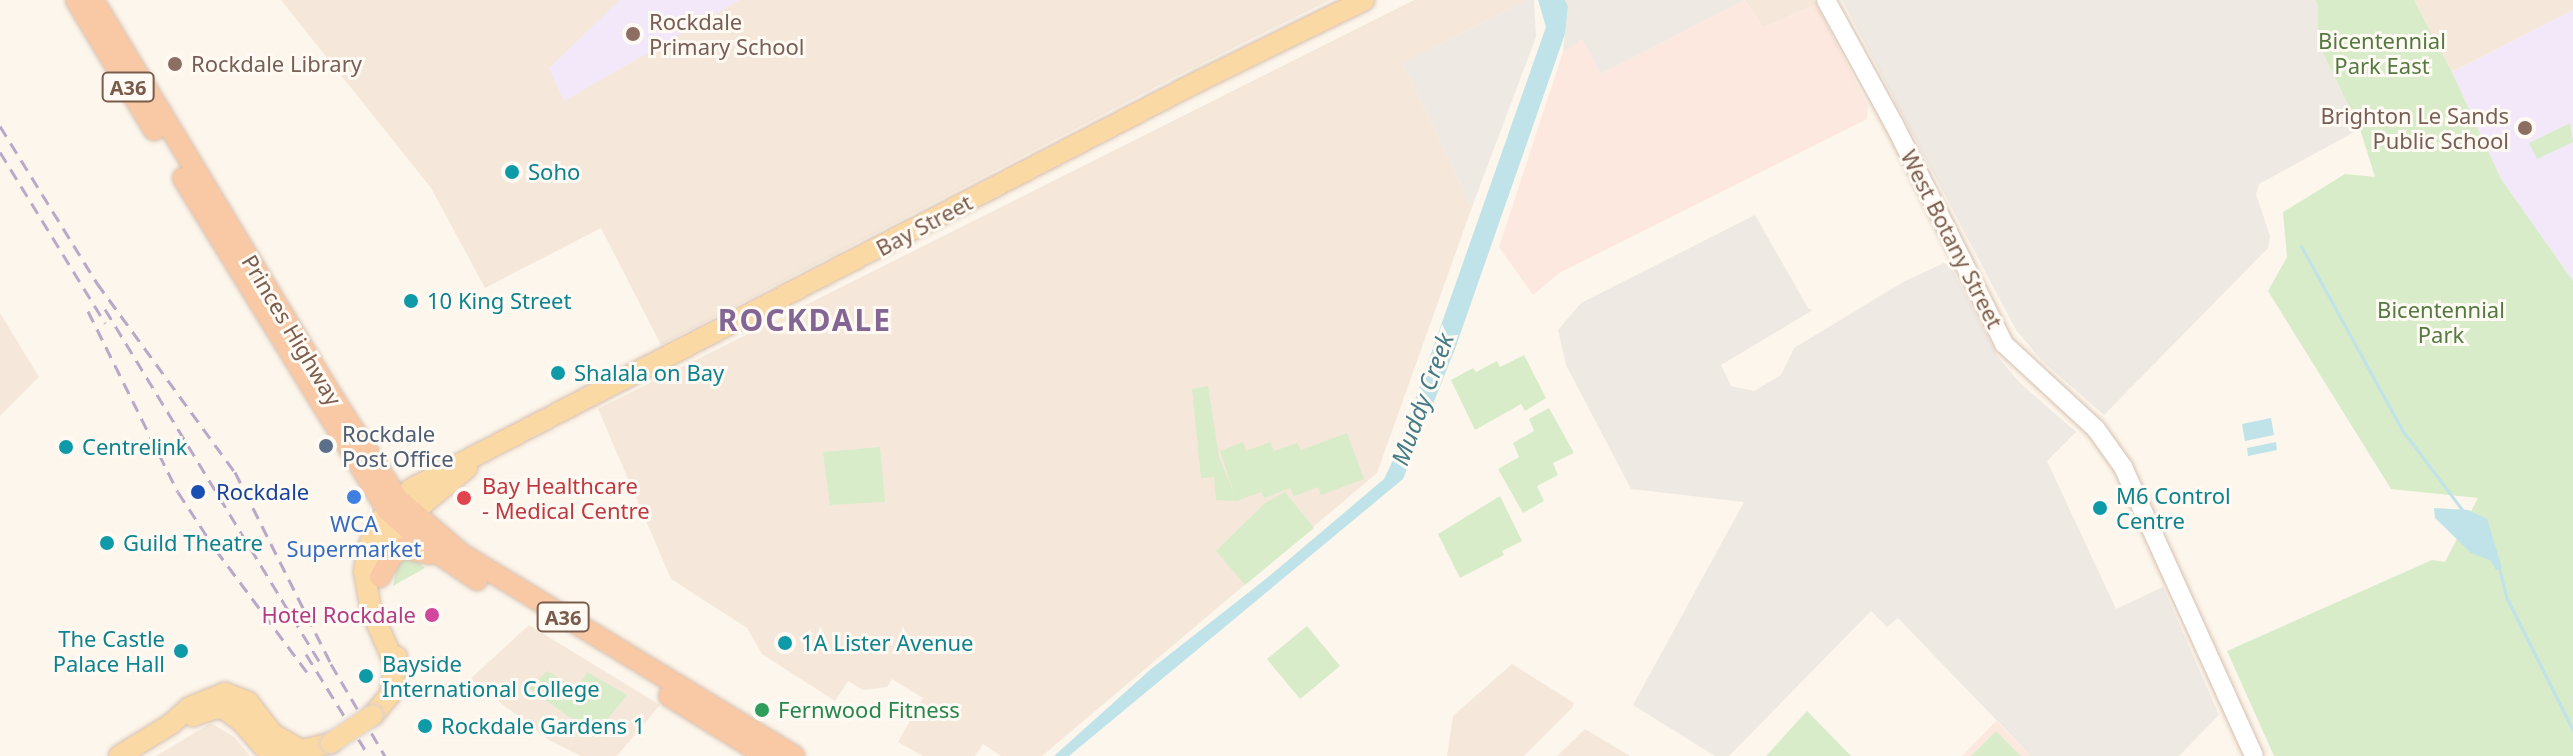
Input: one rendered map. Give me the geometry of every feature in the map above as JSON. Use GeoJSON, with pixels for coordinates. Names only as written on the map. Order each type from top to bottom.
{"type":"FeatureCollection","features":[{"type":"Feature","properties":{"kind":"highway","name":"Princes Highway"},"geometry":{"type":"LineString","coordinates":[[76,0],[286,349],[399,511],[451,564],[766,756]]}},
{"type":"Feature","properties":{"kind":"highway","name":"Princes Highway"},"geometry":{"type":"LineString","coordinates":[[93,0],[399,511],[462,554],[794,756]]}},
{"type":"Feature","properties":{"kind":"highway"},"geometry":{"type":"LineString","coordinates":[[380,577],[395,553],[408,547],[451,564]]}},
{"type":"Feature","properties":{"kind":"main road","name":"Bay Street"},"geometry":{"type":"LineString","coordinates":[[399,511],[486,453],[1187,87],[1364,0]]}},
{"type":"Feature","properties":{"kind":"main road","name":"West Botany Street"},"geometry":{"type":"LineString","coordinates":[[1826,0],[1894,124],[2004,344],[2096,429],[2123,467],[2254,756]]}},
{"type":"Feature","properties":{"kind":"main road"},"geometry":{"type":"LineString","coordinates":[[119,756],[171,724],[202,700],[216,695],[229,702],[248,702],[273,734],[301,750],[331,743],[373,715],[390,695],[397,669],[396,648],[381,597],[380,577],[399,511]]}},
{"type":"Feature","properties":{"kind":"main road"},"geometry":{"type":"LineString","coordinates":[[397,669],[371,610],[365,580],[368,548],[399,511]]}},
{"type":"Feature","properties":{"kind":"shaded area"},"geometry":{"type":"Polygon","coordinates":[[[281,0],[1330,0],[1173,78],[661,345],[601,228],[485,288],[431,188],[281,0]]]}},
{"type":"Feature","properties":{"kind":"shaded area","name":"Rockdale Primary School"},"geometry":{"type":"Polygon","coordinates":[[[620,0],[740,0],[564,101],[549,68],[620,0]]]}},
{"type":"Feature","properties":{"kind":"shaded area"},"geometry":{"type":"Polygon","coordinates":[[[1414,0],[1526,0],[1403,64],[1472,207],[1377,473],[1042,756],[1001,756],[983,744],[975,756],[923,756],[898,742],[923,698],[892,679],[887,687],[863,690],[848,681],[835,701],[762,654],[747,628],[671,579],[598,409],[1414,0]]]}},
{"type":"Feature","properties":{"kind":"shaded area"},"geometry":{"type":"Polygon","coordinates":[[[1526,0],[1534,0],[1536,37],[1472,207],[1403,64],[1526,0]]]}},
{"type":"Feature","properties":{"kind":"shaded area"},"geometry":{"type":"Polygon","coordinates":[[[1565,0],[1745,0],[1601,74],[1582,39],[1563,52],[1568,6],[1565,0]]]}},
{"type":"Feature","properties":{"kind":"shaded area"},"geometry":{"type":"Polygon","coordinates":[[[1745,0],[1813,0],[1816,4],[1763,28],[1745,0]]]}},
{"type":"Feature","properties":{"kind":"shaded area"},"geometry":{"type":"Polygon","coordinates":[[[1745,0],[1763,28],[1816,4],[1868,106],[1867,119],[1559,273],[1533,295],[1499,247],[1563,52],[1582,38],[1601,74],[1745,0]]]}},
{"type":"Feature","properties":{"kind":"shaded area"},"geometry":{"type":"Polygon","coordinates":[[[1842,0],[2315,0],[2318,6],[2318,43],[2360,129],[2259,184],[2256,194],[2270,236],[2268,248],[2104,415],[2041,360],[2016,330],[1842,0]]]}},
{"type":"Feature","properties":{"kind":"shaded area"},"geometry":{"type":"Polygon","coordinates":[[[2414,0],[2573,0],[2573,10],[2452,72],[2414,0]]]}},
{"type":"Feature","properties":{"kind":"shaded area","name":"Brighton Le Sands Public School"},"geometry":{"type":"Polygon","coordinates":[[[2573,10],[2573,281],[2501,179],[2452,72],[2573,10]]]}},
{"type":"Feature","properties":{"kind":"shaded area"},"geometry":{"type":"Polygon","coordinates":[[[1755,215],[1808,308],[1813,310],[1721,365],[1731,386],[1754,391],[1781,375],[1794,348],[1903,282],[1944,263],[1950,265],[1998,357],[2020,383],[2076,432],[2047,461],[2116,609],[2163,587],[2219,715],[2179,756],[2031,756],[1898,618],[1887,627],[1871,611],[1729,756],[1715,756],[1633,705],[1744,502],[1631,489],[1566,365],[1558,330],[1581,303],[1755,215]]]}},
{"type":"Feature","properties":{"kind":"shaded area"},"geometry":{"type":"Polygon","coordinates":[[[0,313],[39,377],[0,416],[0,313]]]}},
{"type":"Feature","properties":{"kind":"shaded area"},"geometry":{"type":"Polygon","coordinates":[[[529,625],[660,705],[617,756],[581,756],[549,740],[470,679],[529,625]]]}},
{"type":"Feature","properties":{"kind":"shaded area"},"geometry":{"type":"Polygon","coordinates":[[[1512,664],[1574,703],[1572,708],[1524,756],[1447,756],[1453,716],[1512,664]]]}},
{"type":"Feature","properties":{"kind":"shaded area"},"geometry":{"type":"Polygon","coordinates":[[[1996,721],[2031,756],[1962,756],[1996,721]]]}},
{"type":"Feature","properties":{"kind":"shaded area"},"geometry":{"type":"Polygon","coordinates":[[[211,723],[234,737],[250,756],[156,756],[211,723]]]}},
{"type":"Feature","properties":{"kind":"shaded area"},"geometry":{"type":"Polygon","coordinates":[[[1585,729],[1630,756],[1557,756],[1585,729]]]}},
{"type":"Feature","properties":{"kind":"green space","name":"Bicentennial Park"},"geometry":{"type":"Polygon","coordinates":[[[2315,0],[2414,0],[2452,72],[2501,179],[2573,281],[2573,756],[2274,756],[2227,651],[2432,560],[2445,562],[2478,498],[2391,489],[2268,291],[2287,257],[2283,212],[2345,174],[2375,177],[2360,129],[2318,43],[2318,6],[2315,0]]]}},
{"type":"Feature","properties":{"kind":"green space"},"geometry":{"type":"Polygon","coordinates":[[[2570,123],[2573,142],[2537,159],[2529,143],[2570,123]]]}},
{"type":"Feature","properties":{"kind":"green space"},"geometry":{"type":"Polygon","coordinates":[[[1524,355],[1546,398],[1525,411],[1521,404],[1475,430],[1451,380],[1473,368],[1476,372],[1497,361],[1500,367],[1524,355]]]}},
{"type":"Feature","properties":{"kind":"green space"},"geometry":{"type":"Polygon","coordinates":[[[1208,386],[1219,457],[1234,493],[1220,451],[1243,442],[1246,451],[1270,442],[1274,451],[1297,443],[1301,450],[1347,433],[1364,479],[1321,495],[1318,487],[1294,496],[1290,488],[1264,498],[1261,492],[1237,501],[1216,500],[1214,477],[1201,478],[1192,389],[1208,386]]]}},
{"type":"Feature","properties":{"kind":"green space"},"geometry":{"type":"Polygon","coordinates":[[[1549,408],[1574,453],[1553,463],[1558,475],[1537,486],[1544,501],[1523,513],[1498,469],[1519,457],[1513,443],[1534,431],[1529,419],[1549,408]]]}},
{"type":"Feature","properties":{"kind":"green space"},"geometry":{"type":"Polygon","coordinates":[[[880,447],[885,502],[830,505],[823,452],[880,447]]]}},
{"type":"Feature","properties":{"kind":"green space"},"geometry":{"type":"Polygon","coordinates":[[[1285,492],[1314,528],[1245,585],[1216,551],[1265,503],[1285,492]]]}},
{"type":"Feature","properties":{"kind":"green space"},"geometry":{"type":"Polygon","coordinates":[[[1500,496],[1522,541],[1502,551],[1504,555],[1460,578],[1438,534],[1500,496]]]}},
{"type":"Feature","properties":{"kind":"green space"},"geometry":{"type":"Polygon","coordinates":[[[414,558],[425,568],[393,586],[397,566],[404,559],[414,558]]]}},
{"type":"Feature","properties":{"kind":"green space"},"geometry":{"type":"Polygon","coordinates":[[[1307,626],[1340,666],[1300,699],[1267,659],[1307,626]]]}},
{"type":"Feature","properties":{"kind":"green space"},"geometry":{"type":"Polygon","coordinates":[[[547,671],[577,689],[587,672],[627,695],[598,731],[569,717],[529,688],[547,671]]]}},
{"type":"Feature","properties":{"kind":"green space"},"geometry":{"type":"Polygon","coordinates":[[[1807,711],[1811,715],[1851,756],[1766,756],[1807,711]]]}},
{"type":"Feature","properties":{"kind":"green space"},"geometry":{"type":"Polygon","coordinates":[[[1996,731],[2021,756],[1971,756],[1996,731]]]}},
{"type":"Feature","properties":{"kind":"water","name":"Muddy Creek"},"geometry":{"type":"Polygon","coordinates":[[[1538,0],[1565,0],[1568,6],[1565,34],[1455,349],[1403,479],[1069,756],[1054,756],[1151,669],[1267,578],[1384,479],[1395,456],[1546,27],[1538,0]]]}},
{"type":"Feature","properties":{"kind":"water"},"geometry":{"type":"Polygon","coordinates":[[[2271,418],[2274,435],[2245,441],[2242,424],[2271,418]]]}},
{"type":"Feature","properties":{"kind":"water"},"geometry":{"type":"Polygon","coordinates":[[[2276,442],[2277,450],[2248,456],[2247,448],[2276,442]]]}},
{"type":"Feature","properties":{"kind":"water"},"geometry":{"type":"Polygon","coordinates":[[[2434,508],[2468,510],[2487,519],[2502,568],[2496,570],[2490,560],[2471,553],[2435,518],[2434,508]]]}},
{"type":"Feature","properties":{"kind":"waterway"},"geometry":{"type":"LineString","coordinates":[[2301,246],[2402,430],[2463,511]]}},
{"type":"Feature","properties":{"kind":"waterway"},"geometry":{"type":"LineString","coordinates":[[2499,568],[2507,599],[2573,730]]}},
{"type":"Feature","properties":{"kind":"railway"},"geometry":{"type":"LineString","coordinates":[[0,126],[97,283],[235,472],[331,664],[385,756]]}},
{"type":"Feature","properties":{"kind":"railway"},"geometry":{"type":"LineString","coordinates":[[0,152],[105,323]]}},
{"type":"Feature","properties":{"kind":"railway"},"geometry":{"type":"LineString","coordinates":[[105,309],[319,661]]}},
{"type":"Feature","properties":{"kind":"railway"},"geometry":{"type":"LineString","coordinates":[[88,311],[178,492],[216,550],[307,672]]}},
{"type":"Feature","properties":{"kind":"railway"},"geometry":{"type":"LineString","coordinates":[[306,654],[369,756]]}},
{"type":"Feature","properties":{"kind":"place","name":"Rockdale Primary School"},"geometry":{"type":"Point","coordinates":[633,34]}},
{"type":"Feature","properties":{"kind":"place","name":"Rockdale Library"},"geometry":{"type":"Point","coordinates":[175,64]}},
{"type":"Feature","properties":{"kind":"place","name":"Brighton Le Sands Public School"},"geometry":{"type":"Point","coordinates":[2525,128]}},
{"type":"Feature","properties":{"kind":"place","name":"Soho"},"geometry":{"type":"Point","coordinates":[512,172]}},
{"type":"Feature","properties":{"kind":"place","name":"10 King Street"},"geometry":{"type":"Point","coordinates":[411,301]}},
{"type":"Feature","properties":{"kind":"place","name":"Shalala on Bay"},"geometry":{"type":"Point","coordinates":[558,373]}},
{"type":"Feature","properties":{"kind":"place","name":"Rockdale Post Office"},"geometry":{"type":"Point","coordinates":[326,446]}},
{"type":"Feature","properties":{"kind":"place","name":"Centrelink"},"geometry":{"type":"Point","coordinates":[66,447]}},
{"type":"Feature","properties":{"kind":"place","name":"Rockdale"},"geometry":{"type":"Point","coordinates":[198,492]}},
{"type":"Feature","properties":{"kind":"place","name":"WCA Supermarket"},"geometry":{"type":"Point","coordinates":[354,497]}},
{"type":"Feature","properties":{"kind":"place","name":"Bay Healthcare - Medical Centre"},"geometry":{"type":"Point","coordinates":[464,498]}},
{"type":"Feature","properties":{"kind":"place","name":"M6 Control Centre"},"geometry":{"type":"Point","coordinates":[2100,508]}},
{"type":"Feature","properties":{"kind":"place","name":"Guild Theatre"},"geometry":{"type":"Point","coordinates":[107,543]}},
{"type":"Feature","properties":{"kind":"place","name":"Hotel Rockdale"},"geometry":{"type":"Point","coordinates":[432,615]}},
{"type":"Feature","properties":{"kind":"place","name":"1A Lister Avenue"},"geometry":{"type":"Point","coordinates":[785,643]}},
{"type":"Feature","properties":{"kind":"place","name":"The Castle Palace Hall"},"geometry":{"type":"Point","coordinates":[181,651]}},
{"type":"Feature","properties":{"kind":"place","name":"Bayside International College"},"geometry":{"type":"Point","coordinates":[366,676]}},
{"type":"Feature","properties":{"kind":"place","name":"Fernwood Fitness"},"geometry":{"type":"Point","coordinates":[762,710]}},
{"type":"Feature","properties":{"kind":"place","name":"Rockdale Gardens 1"},"geometry":{"type":"Point","coordinates":[425,726]}},
{"type":"Feature","properties":{"kind":"district","name":"ROCKDALE"},"geometry":{"type":"Point","coordinates":[805,320]}},
{"type":"Feature","properties":{"kind":"park label","name":"Bicentennial Park East"},"geometry":{"type":"Point","coordinates":[2382,52]}}]}
